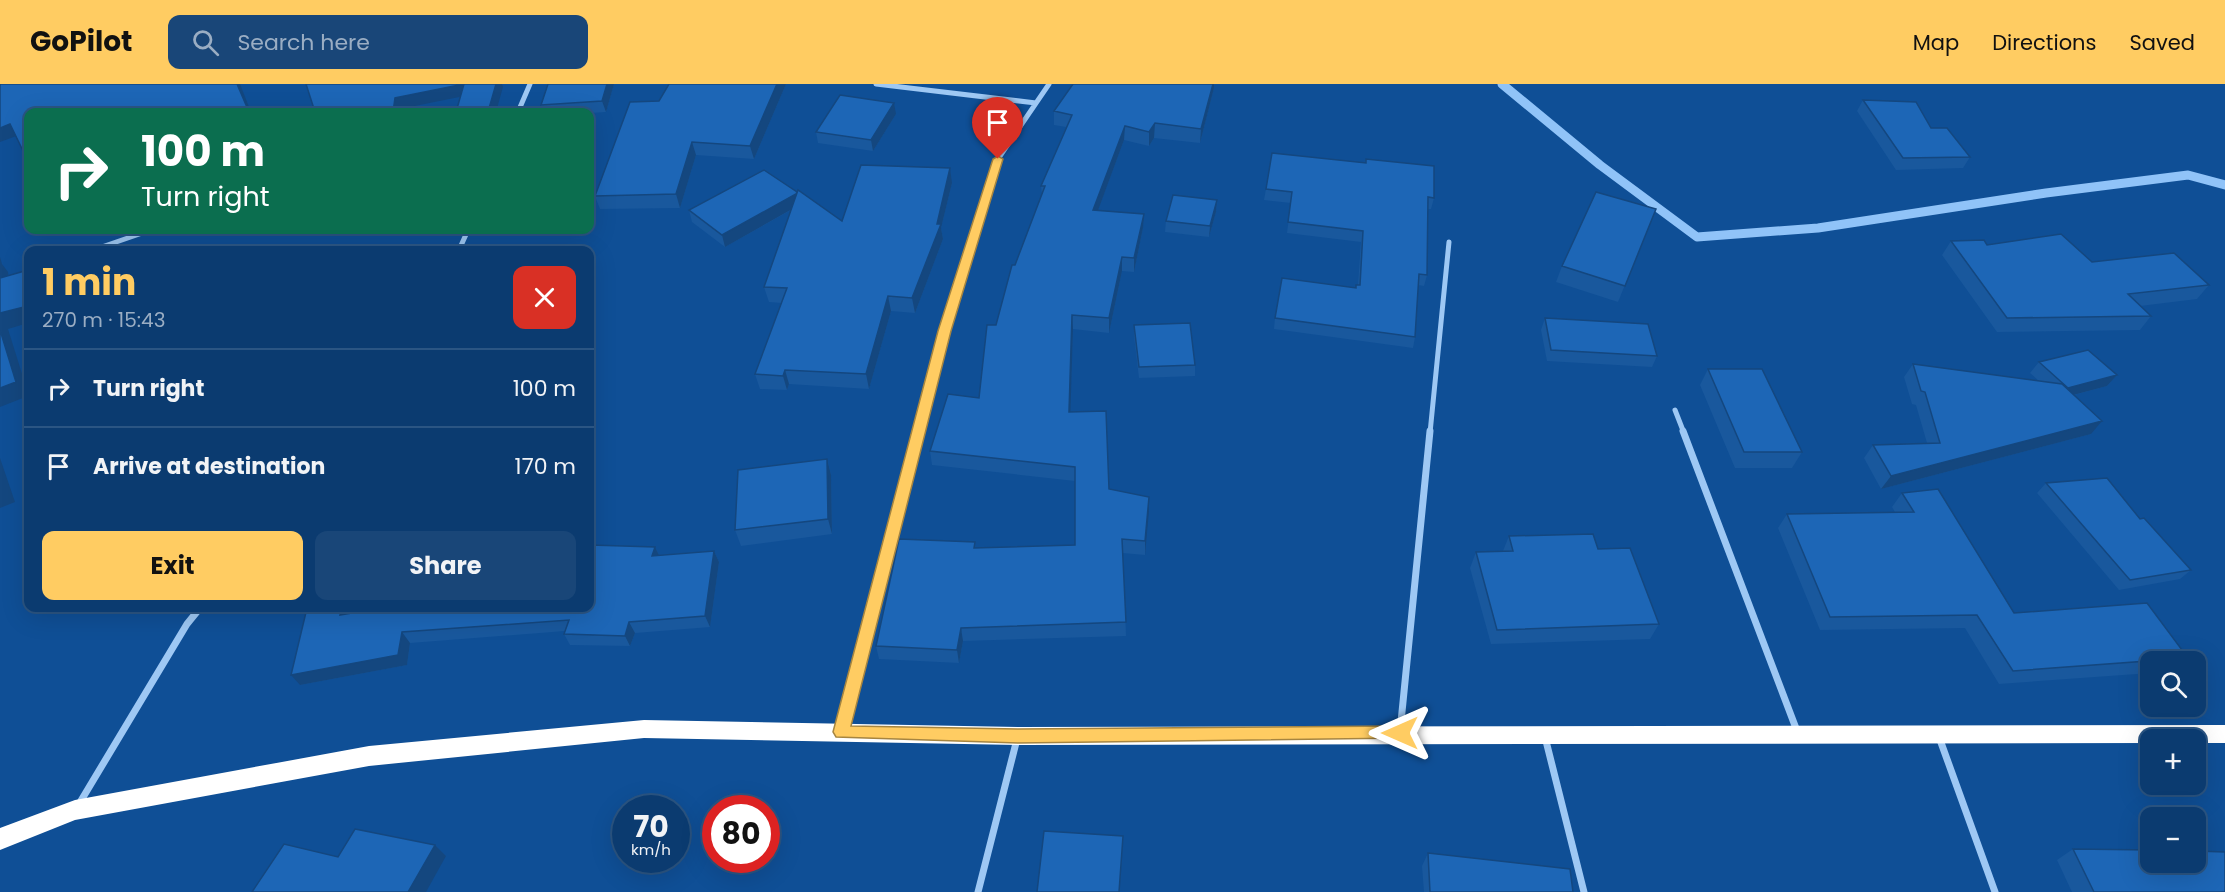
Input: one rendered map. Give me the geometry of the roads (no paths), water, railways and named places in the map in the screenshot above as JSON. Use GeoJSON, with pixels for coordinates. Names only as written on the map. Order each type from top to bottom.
{"type":"FeatureCollection","features":[{"type":"Feature","properties":{"kind":"highway"},"geometry":{"type":"LineString","coordinates":[[0,839],[75,810],[369,756],[644,729],[1018,736],[1400,733],[1939,736],[2225,734]]}},
{"type":"Feature","properties":{"kind":"street"},"geometry":{"type":"LineString","coordinates":[[520,108],[530,84]]}},
{"type":"Feature","properties":{"kind":"street"},"geometry":{"type":"LineString","coordinates":[[876,84],[1036,103]]}},
{"type":"Feature","properties":{"kind":"street"},"geometry":{"type":"LineString","coordinates":[[841,732],[944,331],[998,159],[1049,84]]}},
{"type":"Feature","properties":{"kind":"street"},"geometry":{"type":"LineString","coordinates":[[105,246],[139,234]]}},
{"type":"Feature","properties":{"kind":"street"},"geometry":{"type":"LineString","coordinates":[[1400,733],[1449,242]]}},
{"type":"Feature","properties":{"kind":"street"},"geometry":{"type":"LineString","coordinates":[[1675,410],[1798,734]]}},
{"type":"Feature","properties":{"kind":"street"},"geometry":{"type":"LineString","coordinates":[[75,810],[187,624],[197,612]]}},
{"type":"Feature","properties":{"kind":"street"},"geometry":{"type":"LineString","coordinates":[[1544,733],[1584,892]]}},
{"type":"Feature","properties":{"kind":"street"},"geometry":{"type":"LineString","coordinates":[[978,892],[1018,736]]}},
{"type":"Feature","properties":{"kind":"street"},"geometry":{"type":"LineString","coordinates":[[1939,736],[1995,892]]}},
{"type":"Feature","properties":{"kind":"waterway"},"geometry":{"type":"LineString","coordinates":[[1502,84],[1600,165],[1697,237],[1818,228],[2046,193],[2188,175],[2225,185]]}}]}
